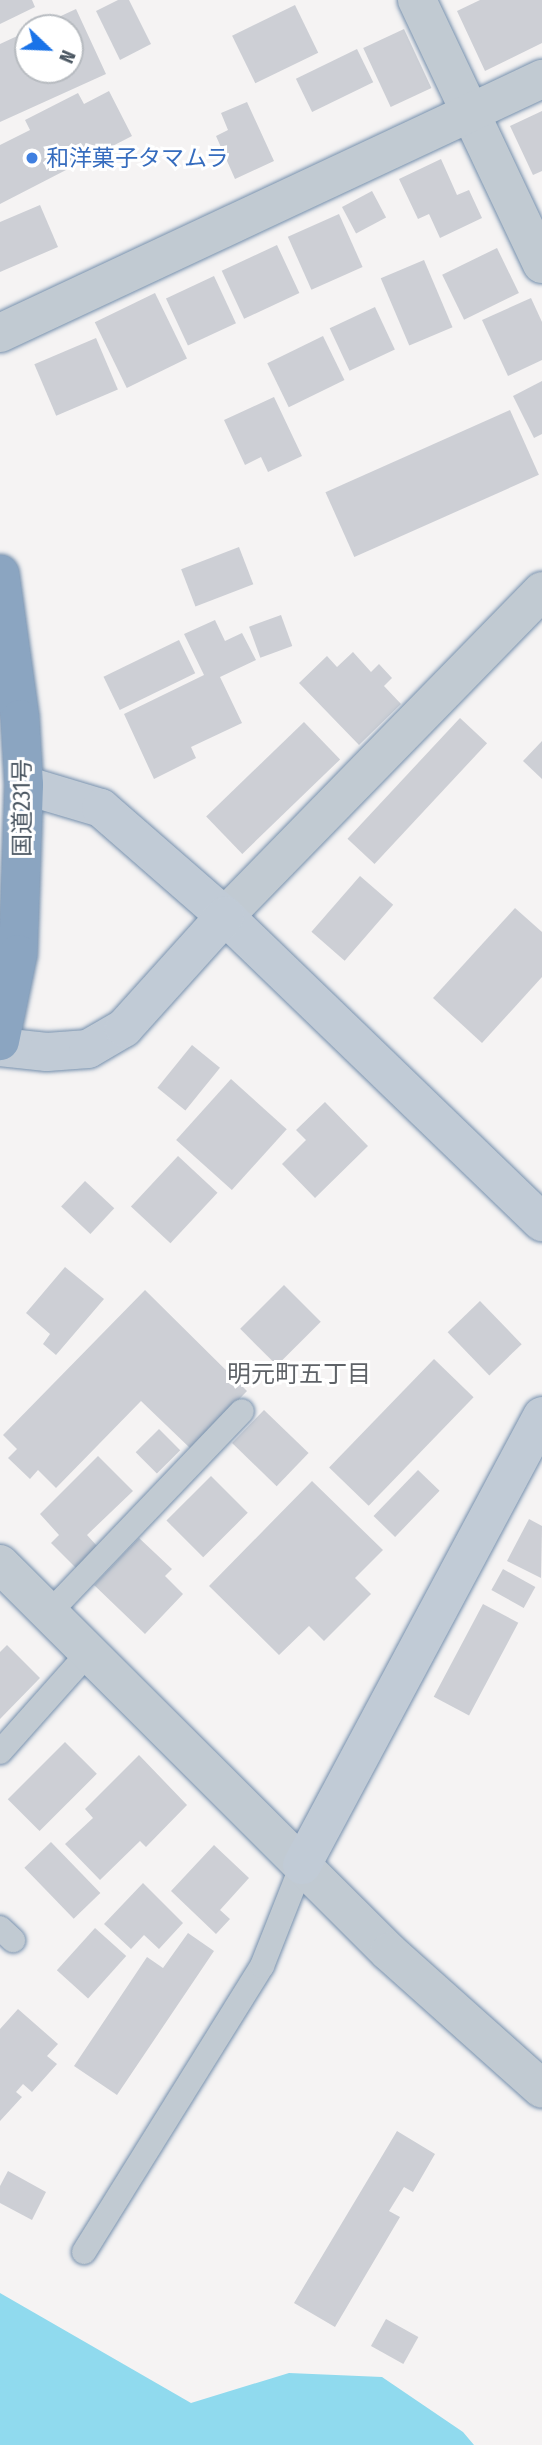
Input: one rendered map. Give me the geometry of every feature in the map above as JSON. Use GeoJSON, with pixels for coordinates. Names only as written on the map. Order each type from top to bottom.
{"type":"FeatureCollection","features":[{"type":"Feature","properties":{"kind":"highway","name":"国道231号"},"geometry":{"type":"LineString","coordinates":[[0,573],[20,719],[24,785],[18,954],[0,1041]]}},
{"type":"Feature","properties":{"kind":"street"},"geometry":{"type":"LineString","coordinates":[[417,0],[542,264]]}},
{"type":"Feature","properties":{"kind":"street"},"geometry":{"type":"LineString","coordinates":[[0,332],[542,79]]}},
{"type":"Feature","properties":{"kind":"street"},"geometry":{"type":"LineString","coordinates":[[0,1047],[47,1052],[88,1049],[124,1028],[225,916],[542,591]]}},
{"type":"Feature","properties":{"kind":"street"},"geometry":{"type":"LineString","coordinates":[[24,785],[101,808],[225,916],[542,1222]]}},
{"type":"Feature","properties":{"kind":"street"},"geometry":{"type":"LineString","coordinates":[[302,1865],[542,1416]]}},
{"type":"Feature","properties":{"kind":"street"},"geometry":{"type":"LineString","coordinates":[[0,1564],[389,1952],[542,2089]]}},
{"type":"Feature","properties":{"kind":"lane"},"geometry":{"type":"LineString","coordinates":[[49,1613],[242,1410]]}},
{"type":"Feature","properties":{"kind":"lane"},"geometry":{"type":"LineString","coordinates":[[0,1752],[89,1652]]}},
{"type":"Feature","properties":{"kind":"lane"},"geometry":{"type":"LineString","coordinates":[[84,2252],[262,1966],[302,1865]]}},
{"type":"Feature","properties":{"kind":"water"},"geometry":{"type":"Polygon","coordinates":[[[0,2293],[191,2403],[289,2373],[382,2377],[463,2432],[474,2445],[0,2445],[0,2293]]]}},
{"type":"Feature","properties":{"kind":"building"},"geometry":{"type":"Polygon","coordinates":[[[0,0],[32,0],[35,7],[14,14],[14,17],[0,24],[0,0]]]}},
{"type":"Feature","properties":{"kind":"building"},"geometry":{"type":"Polygon","coordinates":[[[118,0],[129,0],[151,44],[120,60],[96,11],[118,0]]]}},
{"type":"Feature","properties":{"kind":"building"},"geometry":{"type":"Polygon","coordinates":[[[480,0],[542,0],[542,43],[485,71],[457,11],[480,0]]]}},
{"type":"Feature","properties":{"kind":"building"},"geometry":{"type":"Polygon","coordinates":[[[295,5],[318,53],[255,83],[232,36],[295,5]]]}},
{"type":"Feature","properties":{"kind":"building"},"geometry":{"type":"Polygon","coordinates":[[[76,9],[78,14],[65,14],[76,9]]]}},
{"type":"Feature","properties":{"kind":"building"},"geometry":{"type":"Polygon","coordinates":[[[84,26],[106,74],[84,84],[84,26]]]}},
{"type":"Feature","properties":{"kind":"building"},"geometry":{"type":"Polygon","coordinates":[[[404,29],[431,88],[391,107],[363,48],[404,29]]]}},
{"type":"Feature","properties":{"kind":"building"},"geometry":{"type":"Polygon","coordinates":[[[14,38],[14,84],[84,84],[0,122],[0,44],[14,38]]]}},
{"type":"Feature","properties":{"kind":"building"},"geometry":{"type":"Polygon","coordinates":[[[357,49],[373,82],[312,112],[296,79],[357,49]]]}},
{"type":"Feature","properties":{"kind":"building"},"geometry":{"type":"Polygon","coordinates":[[[109,91],[132,136],[0,204],[0,145],[30,130],[25,120],[78,93],[84,104],[109,91]]]}},
{"type":"Feature","properties":{"kind":"building"},"geometry":{"type":"Polygon","coordinates":[[[247,102],[274,161],[235,179],[216,136],[228,130],[221,113],[247,102]]]}},
{"type":"Feature","properties":{"kind":"building"},"geometry":{"type":"Polygon","coordinates":[[[542,111],[542,171],[533,175],[510,126],[542,111]]]}},
{"type":"Feature","properties":{"kind":"building"},"geometry":{"type":"Polygon","coordinates":[[[441,159],[457,195],[469,190],[482,218],[440,238],[429,214],[418,219],[399,179],[441,159]]]}},
{"type":"Feature","properties":{"kind":"building"},"geometry":{"type":"Polygon","coordinates":[[[372,191],[386,217],[356,233],[342,207],[372,191]]]}},
{"type":"Feature","properties":{"kind":"building"},"geometry":{"type":"Polygon","coordinates":[[[40,205],[58,247],[0,272],[0,222],[40,205]]]}},
{"type":"Feature","properties":{"kind":"building"},"geometry":{"type":"Polygon","coordinates":[[[339,214],[363,267],[311,290],[288,237],[339,214]]]}},
{"type":"Feature","properties":{"kind":"building"},"geometry":{"type":"Polygon","coordinates":[[[277,245],[299,293],[244,319],[222,271],[277,245]]]}},
{"type":"Feature","properties":{"kind":"building"},"geometry":{"type":"Polygon","coordinates":[[[497,248],[519,293],[464,320],[442,275],[497,248]]]}},
{"type":"Feature","properties":{"kind":"building"},"geometry":{"type":"Polygon","coordinates":[[[424,260],[453,327],[409,346],[381,278],[424,260]]]}},
{"type":"Feature","properties":{"kind":"building"},"geometry":{"type":"Polygon","coordinates":[[[214,276],[236,323],[188,346],[166,298],[214,276]]]}},
{"type":"Feature","properties":{"kind":"building"},"geometry":{"type":"Polygon","coordinates":[[[155,293],[187,359],[127,388],[95,322],[155,293]]]}},
{"type":"Feature","properties":{"kind":"building"},"geometry":{"type":"Polygon","coordinates":[[[531,298],[542,322],[542,360],[508,376],[482,320],[531,298]]]}},
{"type":"Feature","properties":{"kind":"building"},"geometry":{"type":"Polygon","coordinates":[[[375,307],[395,350],[350,371],[330,328],[375,307]]]}},
{"type":"Feature","properties":{"kind":"building"},"geometry":{"type":"Polygon","coordinates":[[[323,336],[344,380],[289,407],[267,363],[323,336]]]}},
{"type":"Feature","properties":{"kind":"building"},"geometry":{"type":"Polygon","coordinates":[[[96,338],[118,390],[56,416],[34,364],[96,338]]]}},
{"type":"Feature","properties":{"kind":"building"},"geometry":{"type":"Polygon","coordinates":[[[542,381],[542,434],[534,438],[513,396],[542,381]]]}},
{"type":"Feature","properties":{"kind":"building"},"geometry":{"type":"Polygon","coordinates":[[[274,397],[302,456],[268,472],[261,457],[245,465],[224,420],[274,397]]]}},
{"type":"Feature","properties":{"kind":"building"},"geometry":{"type":"Polygon","coordinates":[[[510,410],[539,475],[354,557],[325,492],[510,410]]]}},
{"type":"Feature","properties":{"kind":"building"},"geometry":{"type":"Polygon","coordinates":[[[239,547],[253,584],[195,607],[181,569],[239,547]]]}},
{"type":"Feature","properties":{"kind":"building"},"geometry":{"type":"Polygon","coordinates":[[[281,615],[292,646],[260,658],[249,627],[281,615]]]}},
{"type":"Feature","properties":{"kind":"building"},"geometry":{"type":"Polygon","coordinates":[[[215,620],[225,641],[242,633],[256,660],[220,677],[242,723],[191,747],[196,758],[154,779],[124,714],[204,675],[184,634],[215,620]]]}},
{"type":"Feature","properties":{"kind":"building"},"geometry":{"type":"Polygon","coordinates":[[[179,640],[195,673],[120,710],[104,677],[179,640]]]}},
{"type":"Feature","properties":{"kind":"building"},"geometry":{"type":"Polygon","coordinates":[[[353,652],[371,672],[379,664],[392,678],[384,686],[401,704],[359,745],[299,683],[327,656],[337,667],[353,652]]]}},
{"type":"Feature","properties":{"kind":"building"},"geometry":{"type":"Polygon","coordinates":[[[460,718],[487,743],[375,864],[347,839],[460,718]]]}},
{"type":"Feature","properties":{"kind":"building"},"geometry":{"type":"Polygon","coordinates":[[[304,722],[340,759],[242,854],[206,816],[304,722]]]}},
{"type":"Feature","properties":{"kind":"building"},"geometry":{"type":"Polygon","coordinates":[[[542,741],[542,779],[523,761],[542,741]]]}},
{"type":"Feature","properties":{"kind":"building"},"geometry":{"type":"Polygon","coordinates":[[[360,876],[393,905],[345,961],[311,932],[360,876]]]}},
{"type":"Feature","properties":{"kind":"building"},"geometry":{"type":"Polygon","coordinates":[[[515,908],[542,932],[542,977],[482,1043],[433,998],[515,908]]]}},
{"type":"Feature","properties":{"kind":"building"},"geometry":{"type":"Polygon","coordinates":[[[192,1045],[220,1068],[185,1110],[157,1088],[192,1045]]]}},
{"type":"Feature","properties":{"kind":"building"},"geometry":{"type":"Polygon","coordinates":[[[231,1079],[287,1129],[232,1190],[176,1140],[231,1079]]]}},
{"type":"Feature","properties":{"kind":"building"},"geometry":{"type":"Polygon","coordinates":[[[325,1102],[368,1146],[315,1198],[282,1164],[306,1140],[296,1130],[325,1102]]]}},
{"type":"Feature","properties":{"kind":"building"},"geometry":{"type":"Polygon","coordinates":[[[178,1156],[217,1193],[170,1243],[131,1206],[178,1156]]]}},
{"type":"Feature","properties":{"kind":"building"},"geometry":{"type":"Polygon","coordinates":[[[85,1181],[114,1208],[90,1234],[61,1207],[85,1181]]]}},
{"type":"Feature","properties":{"kind":"building"},"geometry":{"type":"Polygon","coordinates":[[[65,1267],[104,1299],[56,1355],[43,1344],[50,1334],[26,1313],[65,1267]]]}},
{"type":"Feature","properties":{"kind":"building"},"geometry":{"type":"Polygon","coordinates":[[[284,1285],[321,1322],[277,1366],[240,1329],[284,1285]]]}},
{"type":"Feature","properties":{"kind":"building"},"geometry":{"type":"Polygon","coordinates":[[[145,1290],[247,1391],[191,1449],[141,1401],[56,1488],[38,1470],[30,1479],[8,1458],[17,1449],[3,1435],[145,1290]]]}},
{"type":"Feature","properties":{"kind":"building"},"geometry":{"type":"Polygon","coordinates":[[[480,1301],[522,1344],[489,1375],[448,1332],[480,1301]]]}},
{"type":"Feature","properties":{"kind":"building"},"geometry":{"type":"Polygon","coordinates":[[[434,1359],[474,1397],[369,1506],[329,1468],[434,1359]]]}},
{"type":"Feature","properties":{"kind":"building"},"geometry":{"type":"Polygon","coordinates":[[[264,1410],[309,1453],[277,1486],[232,1443],[264,1410]]]}},
{"type":"Feature","properties":{"kind":"building"},"geometry":{"type":"Polygon","coordinates":[[[159,1429],[180,1450],[157,1474],[136,1452],[159,1429]]]}},
{"type":"Feature","properties":{"kind":"building"},"geometry":{"type":"Polygon","coordinates":[[[98,1456],[133,1491],[87,1535],[98,1547],[76,1568],[51,1543],[59,1535],[40,1514],[98,1456]]]}},
{"type":"Feature","properties":{"kind":"building"},"geometry":{"type":"Polygon","coordinates":[[[418,1470],[440,1491],[395,1537],[374,1516],[418,1470]]]}},
{"type":"Feature","properties":{"kind":"building"},"geometry":{"type":"Polygon","coordinates":[[[211,1476],[248,1513],[203,1557],[166,1521],[211,1476]]]}},
{"type":"Feature","properties":{"kind":"building"},"geometry":{"type":"Polygon","coordinates":[[[312,1481],[383,1550],[355,1578],[371,1594],[324,1641],[309,1626],[279,1655],[209,1586],[312,1481]]]}},
{"type":"Feature","properties":{"kind":"building"},"geometry":{"type":"Polygon","coordinates":[[[529,1519],[542,1526],[541,1578],[507,1561],[529,1519]]]}},
{"type":"Feature","properties":{"kind":"building"},"geometry":{"type":"Polygon","coordinates":[[[139,1538],[172,1569],[165,1576],[183,1594],[145,1634],[94,1585],[139,1538]]]}},
{"type":"Feature","properties":{"kind":"building"},"geometry":{"type":"Polygon","coordinates":[[[503,1569],[535,1587],[524,1608],[491,1590],[503,1569]]]}},
{"type":"Feature","properties":{"kind":"building"},"geometry":{"type":"Polygon","coordinates":[[[483,1604],[518,1623],[469,1715],[434,1697],[483,1604]]]}},
{"type":"Feature","properties":{"kind":"building"},"geometry":{"type":"Polygon","coordinates":[[[7,1645],[40,1678],[0,1719],[0,1652],[7,1645]]]}},
{"type":"Feature","properties":{"kind":"building"},"geometry":{"type":"Polygon","coordinates":[[[65,1742],[97,1774],[40,1831],[8,1799],[65,1742]]]}},
{"type":"Feature","properties":{"kind":"building"},"geometry":{"type":"Polygon","coordinates":[[[139,1755],[187,1805],[146,1847],[140,1841],[100,1880],[65,1844],[93,1818],[85,1809],[139,1755]]]}},
{"type":"Feature","properties":{"kind":"building"},"geometry":{"type":"Polygon","coordinates":[[[51,1842],[100,1893],[74,1919],[24,1868],[51,1842]]]}},
{"type":"Feature","properties":{"kind":"building"},"geometry":{"type":"Polygon","coordinates":[[[214,1845],[249,1878],[220,1910],[230,1919],[216,1934],[171,1891],[214,1845]]]}},
{"type":"Feature","properties":{"kind":"building"},"geometry":{"type":"Polygon","coordinates":[[[143,1883],[183,1923],[159,1949],[144,1935],[131,1949],[104,1924],[143,1883]]]}},
{"type":"Feature","properties":{"kind":"building"},"geometry":{"type":"Polygon","coordinates":[[[95,1928],[126,1956],[88,1998],[57,1970],[95,1928]]]}},
{"type":"Feature","properties":{"kind":"building"},"geometry":{"type":"Polygon","coordinates":[[[188,1933],[214,1951],[117,2095],[74,2066],[147,1957],[163,1968],[188,1933]]]}},
{"type":"Feature","properties":{"kind":"building"},"geometry":{"type":"Polygon","coordinates":[[[18,2009],[58,2044],[47,2056],[57,2064],[32,2092],[23,2084],[16,2092],[22,2097],[0,2121],[0,2029],[18,2009]]]}},
{"type":"Feature","properties":{"kind":"building"},"geometry":{"type":"Polygon","coordinates":[[[397,2131],[435,2154],[413,2192],[404,2187],[389,2211],[400,2217],[335,2327],[294,2303],[397,2131]]]}},
{"type":"Feature","properties":{"kind":"building"},"geometry":{"type":"Polygon","coordinates":[[[8,2171],[46,2192],[32,2220],[0,2203],[0,2186],[8,2171]]]}},
{"type":"Feature","properties":{"kind":"building"},"geometry":{"type":"Polygon","coordinates":[[[386,2319],[418,2337],[403,2364],[371,2346],[386,2319]]]}},
{"type":"Feature","properties":{"kind":"place","name":"和洋菓子タマムラ"},"geometry":{"type":"Point","coordinates":[32,158]}},
{"type":"Feature","properties":{"kind":"district","name":"明元町五丁目"},"geometry":{"type":"Point","coordinates":[299,1375]}}]}
